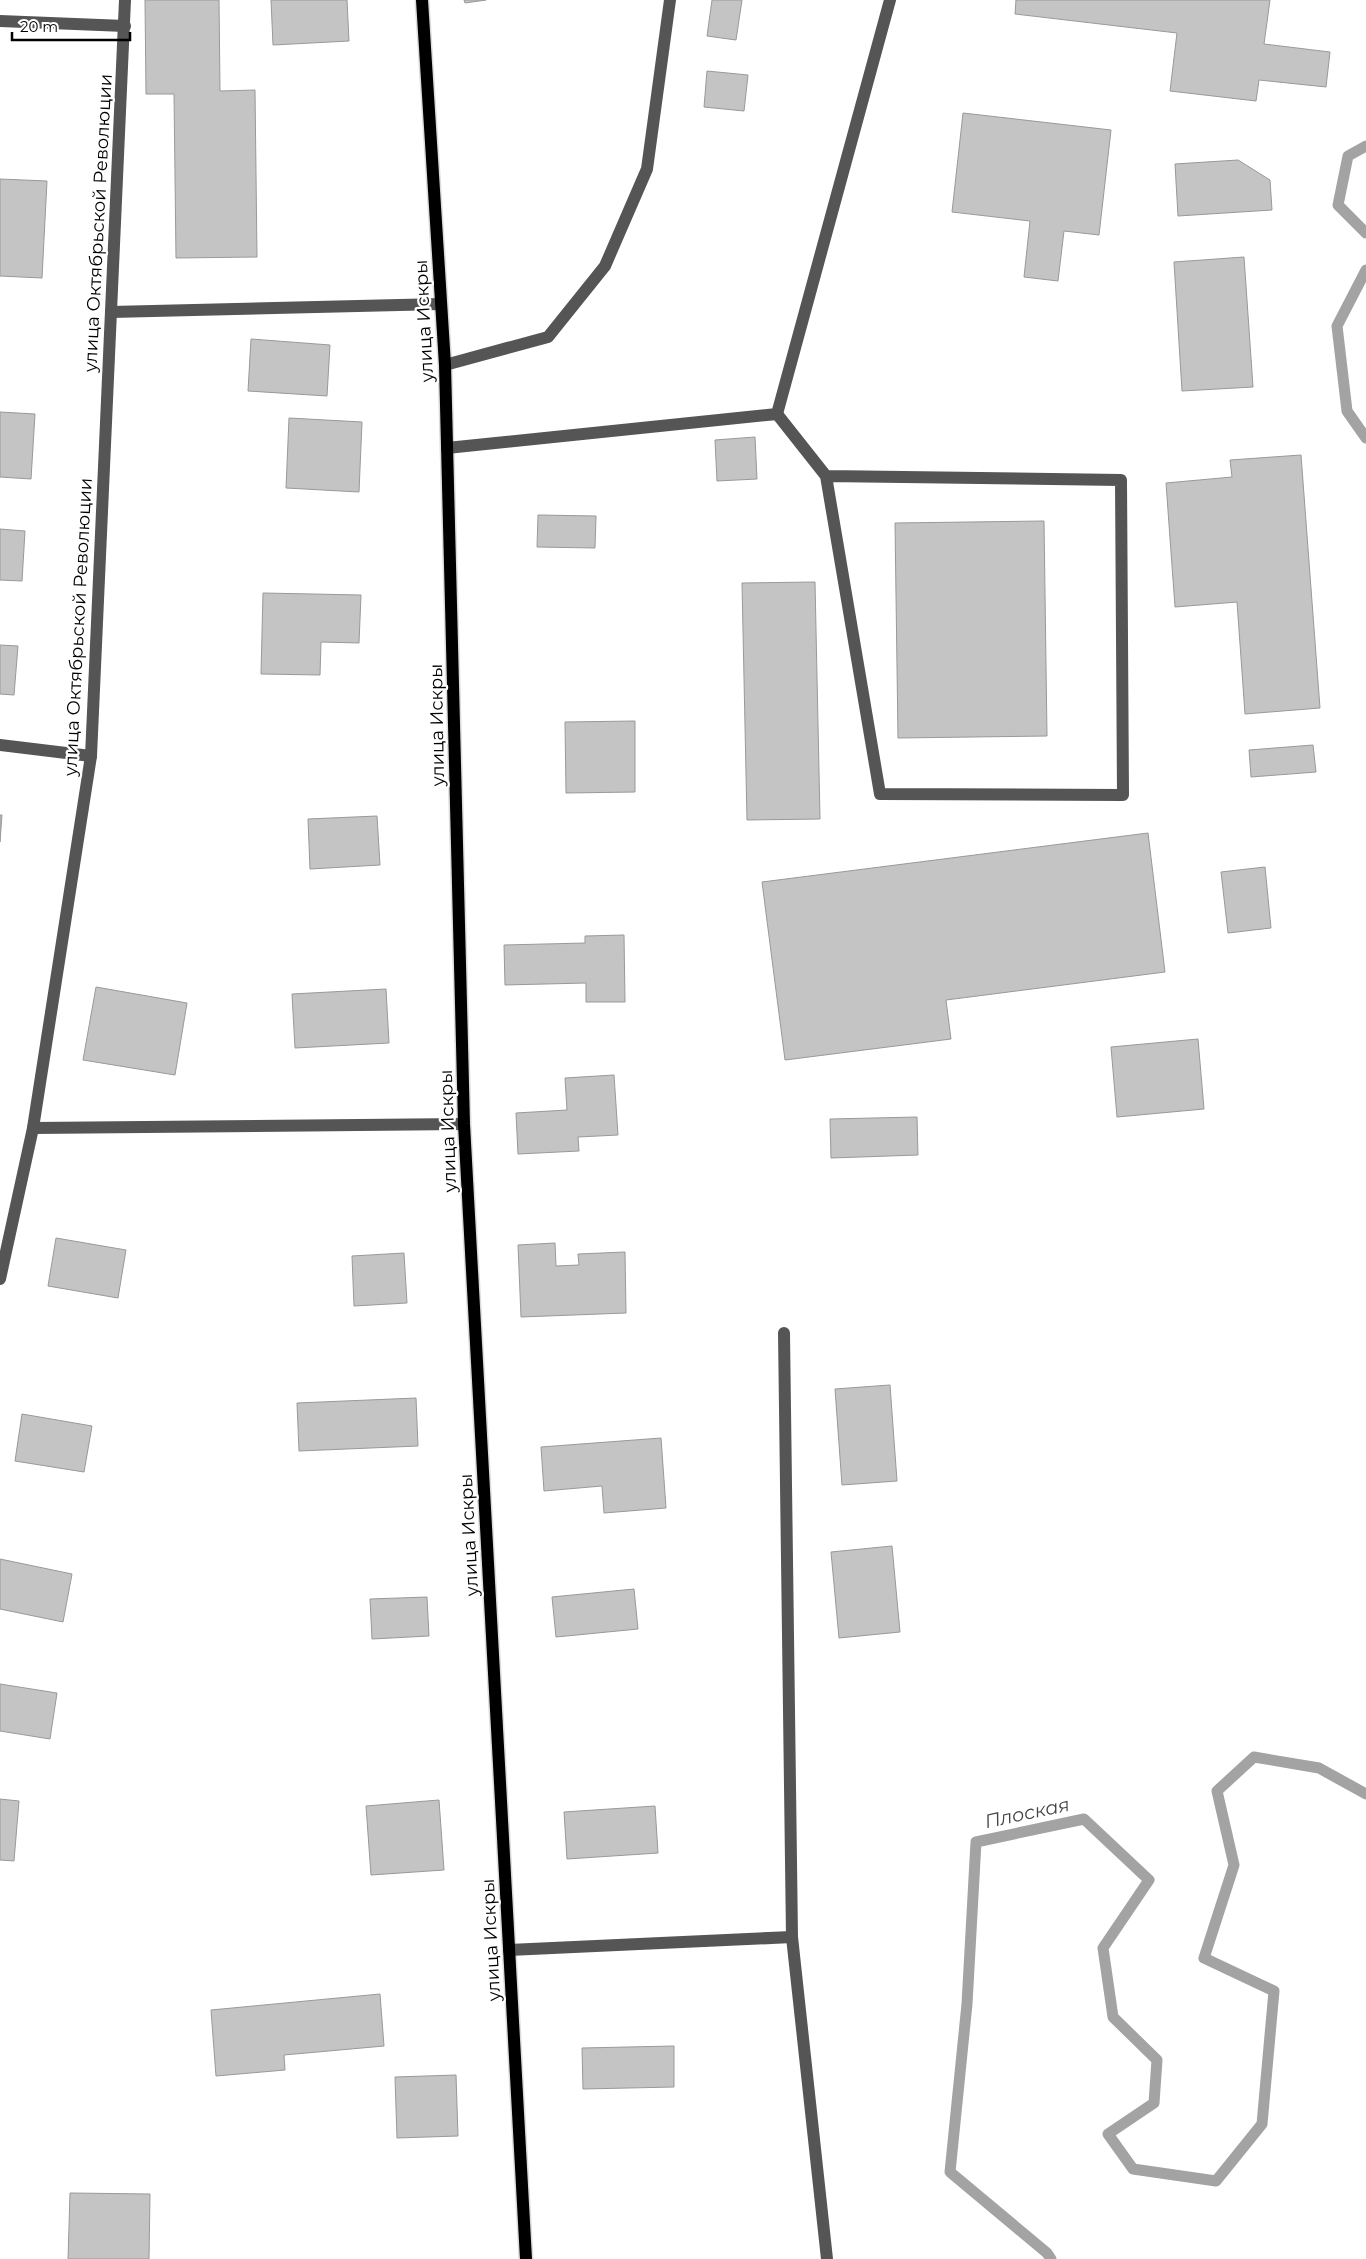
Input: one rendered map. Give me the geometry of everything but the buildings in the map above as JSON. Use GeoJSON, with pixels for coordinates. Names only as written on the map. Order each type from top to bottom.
{"type":"FeatureCollection","features":[{"type":"Feature","properties":{"kind":"main road","name":"улица Искры"},"geometry":{"type":"LineString","coordinates":[[422,0],[445,365],[464,1124],[526,2259]]}},
{"type":"Feature","properties":{"kind":"street","name":"улица Октябрьской Революции"},"geometry":{"type":"LineString","coordinates":[[0,1279],[33,1128],[91,756],[125,0]]}},
{"type":"Feature","properties":{"kind":"street"},"geometry":{"type":"LineString","coordinates":[[445,365],[548,337],[605,266],[647,169],[670,0]]}},
{"type":"Feature","properties":{"kind":"street"},"geometry":{"type":"LineString","coordinates":[[777,414],[890,0]]}},
{"type":"Feature","properties":{"kind":"street"},"geometry":{"type":"LineString","coordinates":[[0,21],[125,26]]}},
{"type":"Feature","properties":{"kind":"street"},"geometry":{"type":"LineString","coordinates":[[111,312],[442,304]]}},
{"type":"Feature","properties":{"kind":"street"},"geometry":{"type":"LineString","coordinates":[[447,448],[777,414]]}},
{"type":"Feature","properties":{"kind":"street"},"geometry":{"type":"LineString","coordinates":[[777,414],[826,476],[880,794],[1123,796],[1121,480],[826,476]]}},
{"type":"Feature","properties":{"kind":"street"},"geometry":{"type":"LineString","coordinates":[[0,745],[91,756]]}},
{"type":"Feature","properties":{"kind":"street"},"geometry":{"type":"LineString","coordinates":[[33,1128],[464,1124]]}},
{"type":"Feature","properties":{"kind":"street"},"geometry":{"type":"LineString","coordinates":[[784,1333],[792,1937],[828,2259]]}},
{"type":"Feature","properties":{"kind":"street"},"geometry":{"type":"LineString","coordinates":[[509,1950],[792,1937]]}},
{"type":"Feature","properties":{"kind":"waterway","name":"Плоская"},"geometry":{"type":"LineString","coordinates":[[1366,146],[1348,156],[1338,205],[1366,233]]}},
{"type":"Feature","properties":{"kind":"waterway","name":"Плоская"},"geometry":{"type":"LineString","coordinates":[[1366,270],[1337,326],[1347,411],[1366,438]]}},
{"type":"Feature","properties":{"kind":"waterway","name":"Плоская"},"geometry":{"type":"LineString","coordinates":[[1051,2259],[1047,2253],[950,2172],[967,2004],[976,1842],[1084,1819],[1149,1880],[1103,1948],[1113,2017],[1157,2060],[1154,2103],[1108,2134],[1133,2169],[1216,2181],[1262,2124],[1274,1991],[1204,1958],[1234,1865],[1217,1791],[1254,1757],[1319,1768],[1366,1794]]}}]}
